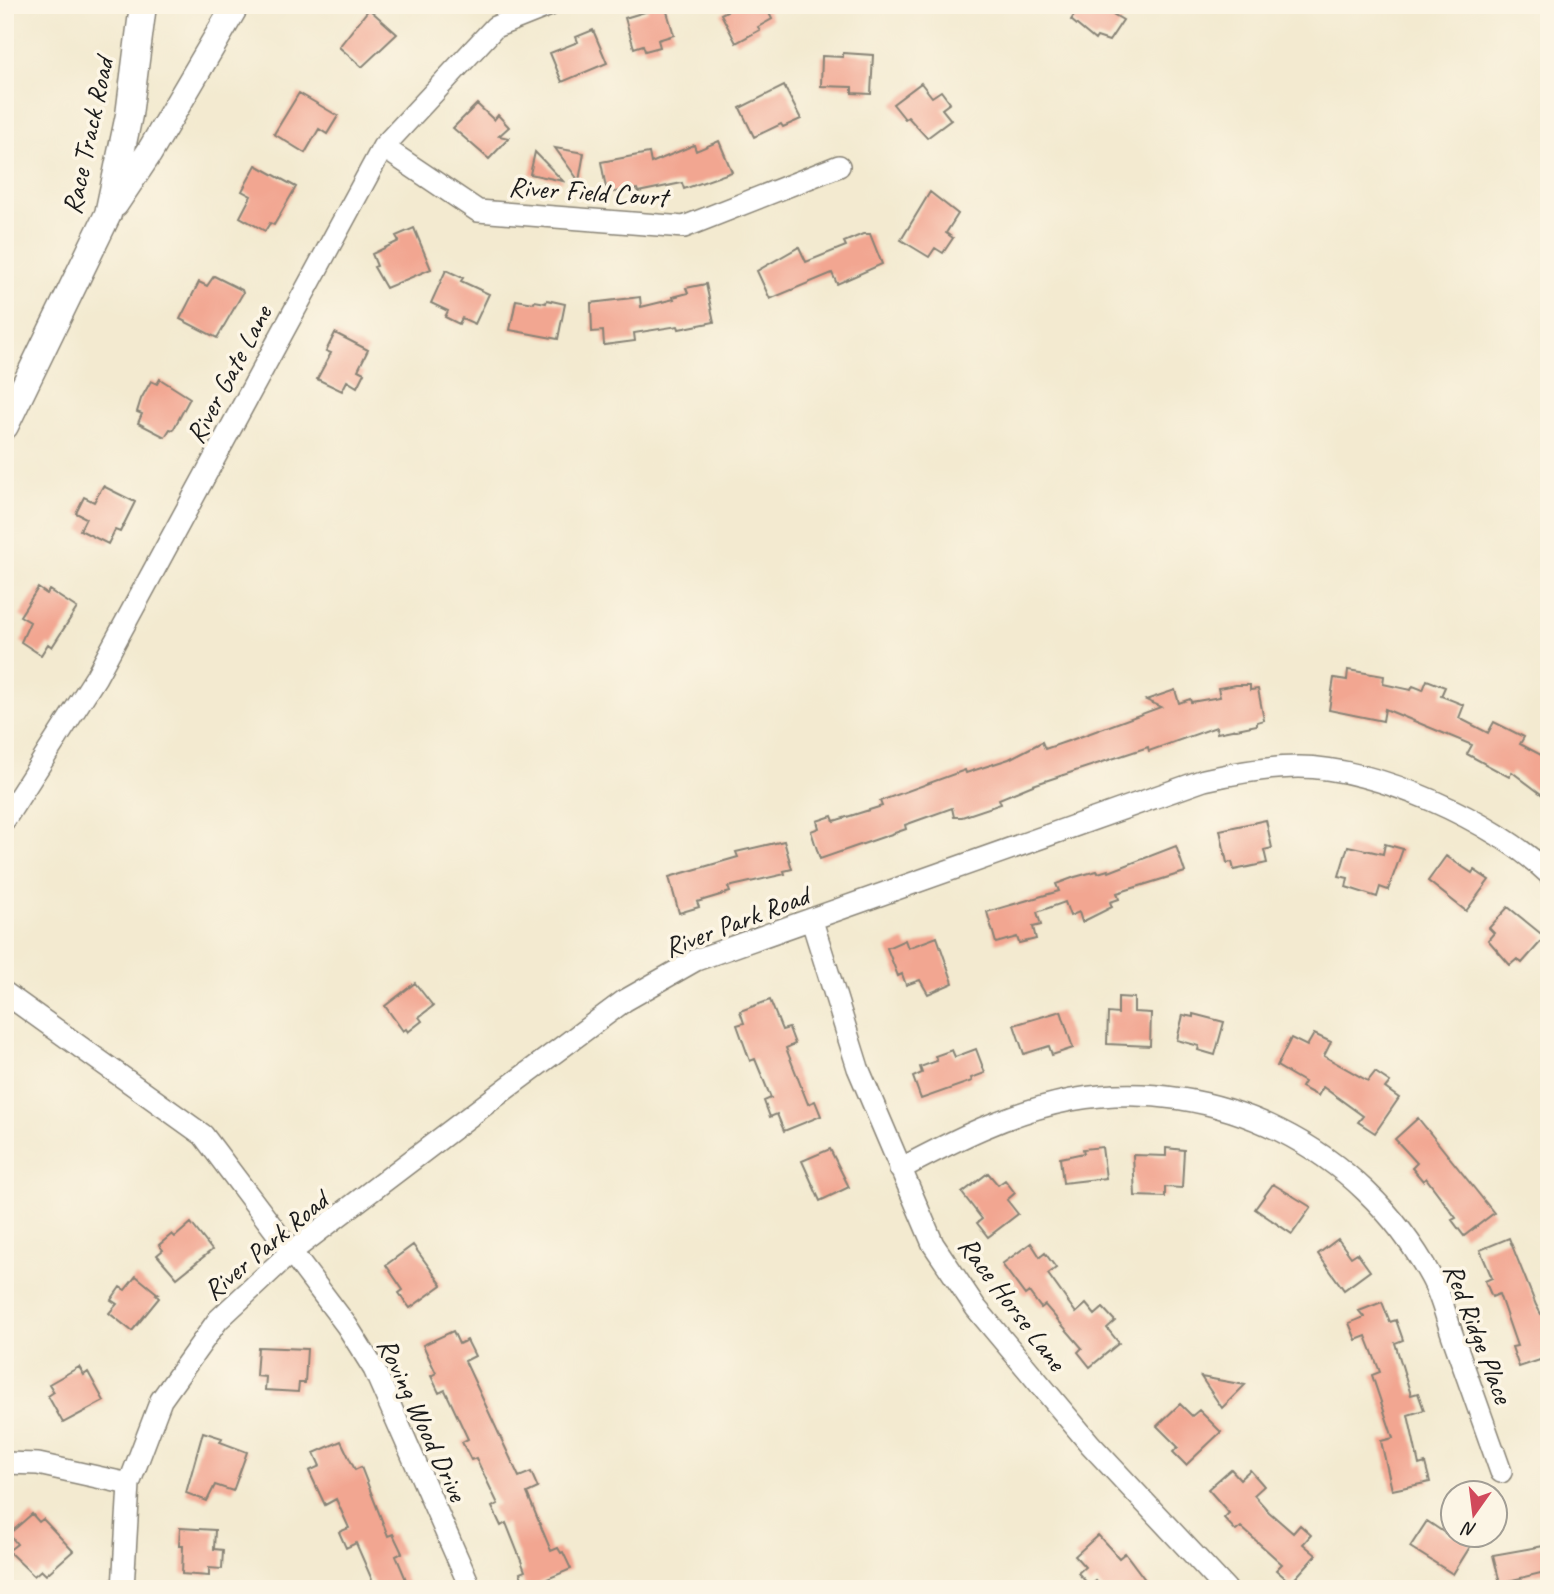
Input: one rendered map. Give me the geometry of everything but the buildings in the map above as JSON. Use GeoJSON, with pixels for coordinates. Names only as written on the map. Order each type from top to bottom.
{"type":"FeatureCollection","features":[{"type":"Feature","properties":{"kind":"street","name":"Race Track Road"},"geometry":{"type":"LineString","coordinates":[[5,426],[108,214],[128,115],[143,5]]}},
{"type":"Feature","properties":{"kind":"street"},"geometry":{"type":"LineString","coordinates":[[108,214],[149,153],[236,5]]}},
{"type":"Feature","properties":{"kind":"street","name":"River Gate Lane"},"geometry":{"type":"LineString","coordinates":[[5,819],[96,677],[383,147],[495,27],[550,5]]}},
{"type":"Feature","properties":{"kind":"street","name":"River Field Court"},"geometry":{"type":"LineString","coordinates":[[383,147],[478,211],[684,227],[839,166]]}},
{"type":"Feature","properties":{"kind":"street","name":"River Park Road"},"geometry":{"type":"LineString","coordinates":[[123,1589],[129,1484],[161,1400],[218,1320],[291,1252],[624,1001],[696,960],[1204,780],[1244,772],[1300,767],[1335,771],[1442,803],[1527,853],[1549,874]]}},
{"type":"Feature","properties":{"kind":"street","name":"Race Horse Lane"},"geometry":{"type":"LineString","coordinates":[[812,920],[858,1068],[933,1244],[976,1308],[1090,1444],[1226,1589]]}},
{"type":"Feature","properties":{"kind":"street","name":"Roving Wood Drive"},"geometry":{"type":"LineString","coordinates":[[7,995],[203,1135],[347,1326],[373,1369],[471,1589]]}},
{"type":"Feature","properties":{"kind":"street","name":"Red Ridge Place"},"geometry":{"type":"LineString","coordinates":[[900,1169],[984,1125],[1071,1100],[1139,1094],[1196,1099],[1291,1135],[1338,1166],[1372,1195],[1403,1234],[1433,1279],[1501,1472]]}},
{"type":"Feature","properties":{"kind":"street"},"geometry":{"type":"LineString","coordinates":[[5,1463],[37,1464],[129,1484]]}}]}
